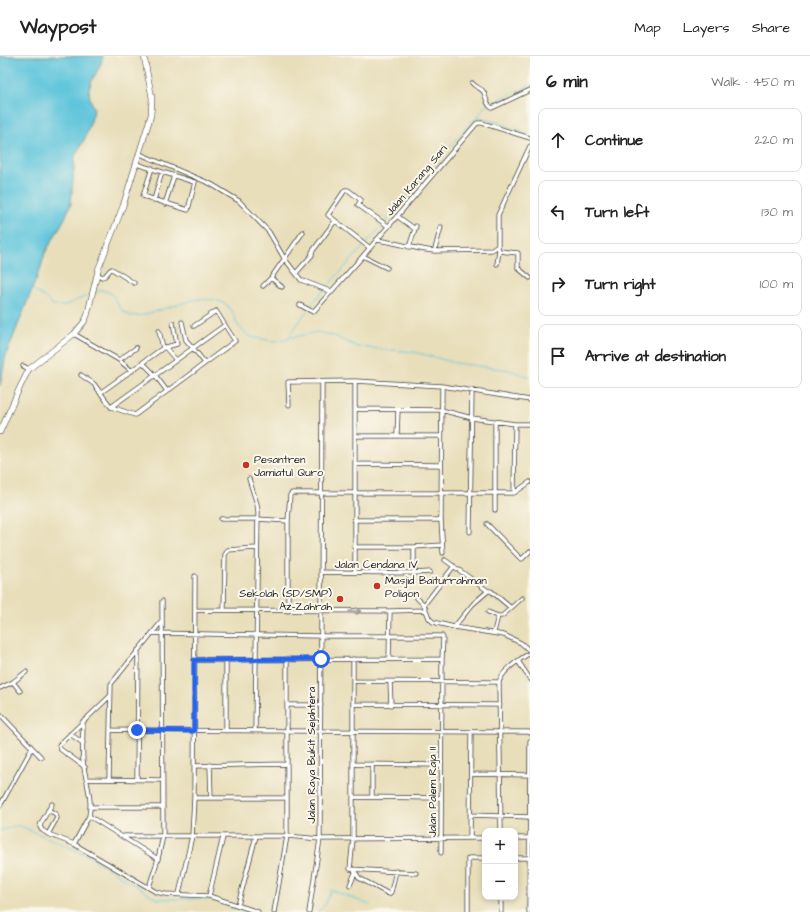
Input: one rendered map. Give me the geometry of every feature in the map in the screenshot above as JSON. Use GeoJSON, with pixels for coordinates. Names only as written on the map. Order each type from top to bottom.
{"type":"FeatureCollection","features":[{"type":"Feature","properties":{"kind":"street"},"geometry":{"type":"LineString","coordinates":[[0,432],[29,369],[74,334],[84,322],[91,302],[96,277],[123,206],[150,120],[153,103],[144,56]]}},
{"type":"Feature","properties":{"kind":"street"},"geometry":{"type":"LineString","coordinates":[[472,83],[482,91],[489,107],[493,108],[530,90]]}},
{"type":"Feature","properties":{"kind":"street","name":"Jalan Karang Sari"},"geometry":{"type":"LineString","coordinates":[[300,305],[313,312],[477,123],[482,123],[530,138]]}},
{"type":"Feature","properties":{"kind":"street"},"geometry":{"type":"LineString","coordinates":[[498,264],[500,251],[498,246],[498,215],[530,146]]}},
{"type":"Feature","properties":{"kind":"street"},"geometry":{"type":"LineString","coordinates":[[140,154],[211,184],[239,202],[269,232],[284,258],[302,281],[330,291]]}},
{"type":"Feature","properties":{"kind":"street"},"geometry":{"type":"LineString","coordinates":[[136,164],[152,168],[195,183],[187,211],[144,197],[142,195],[152,168]]}},
{"type":"Feature","properties":{"kind":"street"},"geometry":{"type":"LineString","coordinates":[[154,200],[162,172]]}},
{"type":"Feature","properties":{"kind":"street"},"geometry":{"type":"LineString","coordinates":[[165,204],[174,176]]}},
{"type":"Feature","properties":{"kind":"street"},"geometry":{"type":"LineString","coordinates":[[369,247],[328,214],[345,190],[348,190],[360,200],[358,205],[387,226]]}},
{"type":"Feature","properties":{"kind":"street"},"geometry":{"type":"LineString","coordinates":[[397,216],[415,228],[409,247]]}},
{"type":"Feature","properties":{"kind":"street"},"geometry":{"type":"LineString","coordinates":[[296,273],[312,255],[312,252],[335,221]]}},
{"type":"Feature","properties":{"kind":"street"},"geometry":{"type":"LineString","coordinates":[[434,251],[441,227]]}},
{"type":"Feature","properties":{"kind":"street"},"geometry":{"type":"LineString","coordinates":[[263,286],[271,278],[303,232]]}},
{"type":"Feature","properties":{"kind":"street"},"geometry":{"type":"LineString","coordinates":[[376,240],[387,241],[420,250],[434,251],[492,250],[498,246]]}},
{"type":"Feature","properties":{"kind":"street"},"geometry":{"type":"LineString","coordinates":[[500,251],[518,253],[518,268],[530,278]]}},
{"type":"Feature","properties":{"kind":"street"},"geometry":{"type":"LineString","coordinates":[[363,256],[387,268]]}},
{"type":"Feature","properties":{"kind":"street"},"geometry":{"type":"LineString","coordinates":[[96,277],[105,276],[112,269],[134,283]]}},
{"type":"Feature","properties":{"kind":"street"},"geometry":{"type":"LineString","coordinates":[[271,278],[282,286]]}},
{"type":"Feature","properties":{"kind":"street"},"geometry":{"type":"LineString","coordinates":[[81,375],[91,382],[110,407],[134,416],[235,341],[218,312],[215,311],[194,326]]}},
{"type":"Feature","properties":{"kind":"street"},"geometry":{"type":"LineString","coordinates":[[100,393],[164,348],[178,344],[173,322]]}},
{"type":"Feature","properties":{"kind":"street"},"geometry":{"type":"LineString","coordinates":[[182,322],[186,340],[205,363]]}},
{"type":"Feature","properties":{"kind":"street"},"geometry":{"type":"LineString","coordinates":[[110,407],[225,325]]}},
{"type":"Feature","properties":{"kind":"street"},"geometry":{"type":"LineString","coordinates":[[159,331],[164,348],[176,360]]}},
{"type":"Feature","properties":{"kind":"street"},"geometry":{"type":"LineString","coordinates":[[74,334],[119,360],[132,370]]}},
{"type":"Feature","properties":{"kind":"street"},"geometry":{"type":"LineString","coordinates":[[119,360],[136,348]]}},
{"type":"Feature","properties":{"kind":"street"},"geometry":{"type":"LineString","coordinates":[[143,362],[167,391]]}},
{"type":"Feature","properties":{"kind":"street"},"geometry":{"type":"LineString","coordinates":[[23,366],[29,369]]}},
{"type":"Feature","properties":{"kind":"street"},"geometry":{"type":"LineString","coordinates":[[354,572],[355,381]]}},
{"type":"Feature","properties":{"kind":"street"},"geometry":{"type":"LineString","coordinates":[[289,405],[288,382],[355,381],[442,386],[530,400]]}},
{"type":"Feature","properties":{"kind":"street","name":"Jalan Raya Bukit Sejahtera"},"geometry":{"type":"LineString","coordinates":[[309,912],[320,839],[322,382]]}},
{"type":"Feature","properties":{"kind":"street"},"geometry":{"type":"LineString","coordinates":[[442,386],[441,520],[443,553]]}},
{"type":"Feature","properties":{"kind":"street"},"geometry":{"type":"LineString","coordinates":[[470,532],[472,390]]}},
{"type":"Feature","properties":{"kind":"street"},"geometry":{"type":"LineString","coordinates":[[355,409],[441,410],[472,418],[515,424],[530,424]]}},
{"type":"Feature","properties":{"kind":"street"},"geometry":{"type":"LineString","coordinates":[[397,436],[398,410]]}},
{"type":"Feature","properties":{"kind":"street"},"geometry":{"type":"LineString","coordinates":[[495,421],[495,510]]}},
{"type":"Feature","properties":{"kind":"street"},"geometry":{"type":"LineString","coordinates":[[514,493],[515,424]]}},
{"type":"Feature","properties":{"kind":"street"},"geometry":{"type":"LineString","coordinates":[[355,436],[442,436]]}},
{"type":"Feature","properties":{"kind":"street"},"geometry":{"type":"LineString","coordinates":[[355,464],[441,465]]}},
{"type":"Feature","properties":{"kind":"street"},"geometry":{"type":"LineString","coordinates":[[249,479],[257,504],[255,731]]}},
{"type":"Feature","properties":{"kind":"street"},"geometry":{"type":"LineString","coordinates":[[288,611],[288,522],[290,495],[292,493],[514,493],[530,482]]}},
{"type":"Feature","properties":{"kind":"street"},"geometry":{"type":"LineString","coordinates":[[221,519],[257,519],[288,522]]}},
{"type":"Feature","properties":{"kind":"street"},"geometry":{"type":"LineString","coordinates":[[354,520],[441,520]]}},
{"type":"Feature","properties":{"kind":"street"},"geometry":{"type":"LineString","coordinates":[[487,524],[520,558],[530,551]]}},
{"type":"Feature","properties":{"kind":"street"},"geometry":{"type":"LineString","coordinates":[[354,547],[414,547],[442,545]]}},
{"type":"Feature","properties":{"kind":"street"},"geometry":{"type":"LineString","coordinates":[[414,547],[414,574]]}},
{"type":"Feature","properties":{"kind":"street"},"geometry":{"type":"LineString","coordinates":[[224,610],[226,552],[228,550],[256,548]]}},
{"type":"Feature","properties":{"kind":"street"},"geometry":{"type":"LineString","coordinates":[[445,560],[488,591],[491,591],[511,608]]}},
{"type":"Feature","properties":{"kind":"street"},"geometry":{"type":"LineString","coordinates":[[424,604],[454,566]]}},
{"type":"Feature","properties":{"kind":"street","name":"Jalan Cendana IV"},"geometry":{"type":"LineString","coordinates":[[321,572],[414,574],[430,572]]}},
{"type":"Feature","properties":{"kind":"street"},"geometry":{"type":"LineString","coordinates":[[179,894],[192,836],[194,798],[195,576]]}},
{"type":"Feature","properties":{"kind":"street"},"geometry":{"type":"LineString","coordinates":[[454,627],[473,604],[488,591]]}},
{"type":"Feature","properties":{"kind":"street"},"geometry":{"type":"LineString","coordinates":[[417,598],[424,604],[429,618],[433,622],[454,627],[494,632],[512,638],[521,643],[530,652],[502,675],[499,682],[501,828]]}},
{"type":"Feature","properties":{"kind":"street"},"geometry":{"type":"LineString","coordinates":[[488,612],[498,616],[504,616],[522,598]]}},
{"type":"Feature","properties":{"kind":"street"},"geometry":{"type":"LineString","coordinates":[[149,887],[158,859],[163,836],[162,601]]}},
{"type":"Feature","properties":{"kind":"street"},"geometry":{"type":"LineString","coordinates":[[195,610],[426,610]]}},
{"type":"Feature","properties":{"kind":"street"},"geometry":{"type":"LineString","coordinates":[[389,659],[390,611]]}},
{"type":"Feature","properties":{"kind":"street"},"geometry":{"type":"LineString","coordinates":[[494,632],[498,616]]}},
{"type":"Feature","properties":{"kind":"street"},"geometry":{"type":"LineString","coordinates":[[109,779],[110,696],[112,682],[162,621]]}},
{"type":"Feature","properties":{"kind":"street"},"geometry":{"type":"LineString","coordinates":[[152,633],[389,636]]}},
{"type":"Feature","properties":{"kind":"street","name":"Jalan Palem Raja II"},"geometry":{"type":"LineString","coordinates":[[389,636],[442,636],[443,638],[441,705],[441,853]]}},
{"type":"Feature","properties":{"kind":"street"},"geometry":{"type":"LineString","coordinates":[[137,780],[138,650]]}},
{"type":"Feature","properties":{"kind":"street"},"geometry":{"type":"LineString","coordinates":[[274,912],[287,836],[287,659]]}},
{"type":"Feature","properties":{"kind":"street"},"geometry":{"type":"LineString","coordinates":[[353,659],[353,839],[350,869],[354,871],[362,880],[389,894],[392,892],[396,871]]}},
{"type":"Feature","properties":{"kind":"street"},"geometry":{"type":"LineString","coordinates":[[194,660],[442,659]]}},
{"type":"Feature","properties":{"kind":"street"},"geometry":{"type":"LineString","coordinates":[[226,660],[226,731]]}},
{"type":"Feature","properties":{"kind":"street"},"geometry":{"type":"LineString","coordinates":[[518,661],[530,679]]}},
{"type":"Feature","properties":{"kind":"street"},"geometry":{"type":"LineString","coordinates":[[0,688],[13,682],[26,672]]}},
{"type":"Feature","properties":{"kind":"street"},"geometry":{"type":"LineString","coordinates":[[13,682],[20,691]]}},
{"type":"Feature","properties":{"kind":"street"},"geometry":{"type":"LineString","coordinates":[[353,682],[499,682]]}},
{"type":"Feature","properties":{"kind":"street"},"geometry":{"type":"LineString","coordinates":[[390,682],[391,705]]}},
{"type":"Feature","properties":{"kind":"street"},"geometry":{"type":"LineString","coordinates":[[85,767],[59,748],[59,744],[110,696]]}},
{"type":"Feature","properties":{"kind":"street"},"geometry":{"type":"LineString","coordinates":[[354,704],[500,705]]}},
{"type":"Feature","properties":{"kind":"street"},"geometry":{"type":"LineString","coordinates":[[287,705],[321,705]]}},
{"type":"Feature","properties":{"kind":"street"},"geometry":{"type":"LineString","coordinates":[[0,714],[41,756]]}},
{"type":"Feature","properties":{"kind":"street"},"geometry":{"type":"LineString","coordinates":[[74,844],[89,816],[91,807],[85,767],[83,721]]}},
{"type":"Feature","properties":{"kind":"street"},"geometry":{"type":"LineString","coordinates":[[110,730],[530,733]]}},
{"type":"Feature","properties":{"kind":"street"},"geometry":{"type":"LineString","coordinates":[[470,838],[471,732]]}},
{"type":"Feature","properties":{"kind":"street"},"geometry":{"type":"LineString","coordinates":[[70,734],[83,743]]}},
{"type":"Feature","properties":{"kind":"street"},"geometry":{"type":"LineString","coordinates":[[529,912],[530,741]]}},
{"type":"Feature","properties":{"kind":"street"},"geometry":{"type":"LineString","coordinates":[[0,806],[32,748]]}},
{"type":"Feature","properties":{"kind":"street"},"geometry":{"type":"LineString","coordinates":[[194,766],[287,764]]}},
{"type":"Feature","properties":{"kind":"street"},"geometry":{"type":"LineString","coordinates":[[353,764],[441,765]]}},
{"type":"Feature","properties":{"kind":"street"},"geometry":{"type":"LineString","coordinates":[[372,764],[372,797]]}},
{"type":"Feature","properties":{"kind":"street"},"geometry":{"type":"LineString","coordinates":[[210,765],[211,798]]}},
{"type":"Feature","properties":{"kind":"street"},"geometry":{"type":"LineString","coordinates":[[471,774],[530,775]]}},
{"type":"Feature","properties":{"kind":"street"},"geometry":{"type":"LineString","coordinates":[[87,779],[163,780]]}},
{"type":"Feature","properties":{"kind":"street"},"geometry":{"type":"LineString","coordinates":[[353,797],[441,798]]}},
{"type":"Feature","properties":{"kind":"street"},"geometry":{"type":"LineString","coordinates":[[194,798],[287,798]]}},
{"type":"Feature","properties":{"kind":"street"},"geometry":{"type":"LineString","coordinates":[[52,804],[40,825],[41,828],[48,834],[74,844],[149,887],[164,894],[209,896],[258,912]]}},
{"type":"Feature","properties":{"kind":"street"},"geometry":{"type":"LineString","coordinates":[[91,807],[164,808]]}},
{"type":"Feature","properties":{"kind":"street"},"geometry":{"type":"LineString","coordinates":[[48,810],[56,814],[57,818],[48,834]]}},
{"type":"Feature","properties":{"kind":"street"},"geometry":{"type":"LineString","coordinates":[[471,815],[530,817]]}},
{"type":"Feature","properties":{"kind":"street"},"geometry":{"type":"LineString","coordinates":[[89,816],[124,836],[158,859]]}},
{"type":"Feature","properties":{"kind":"street"},"geometry":{"type":"LineString","coordinates":[[124,836],[287,836],[320,839],[482,838]]}},
{"type":"Feature","properties":{"kind":"street"},"geometry":{"type":"LineString","coordinates":[[238,905],[256,836]]}},
{"type":"Feature","properties":{"kind":"street"},"geometry":{"type":"LineString","coordinates":[[209,896],[223,837]]}},
{"type":"Feature","properties":{"kind":"street"},"geometry":{"type":"LineString","coordinates":[[518,838],[530,838]]}},
{"type":"Feature","properties":{"kind":"street"},"geometry":{"type":"LineString","coordinates":[[468,912],[468,859],[482,858]]}},
{"type":"Feature","properties":{"kind":"street"},"geometry":{"type":"LineString","coordinates":[[518,858],[530,858]]}},
{"type":"Feature","properties":{"kind":"street"},"geometry":{"type":"LineString","coordinates":[[354,871],[416,872]]}},
{"type":"Feature","properties":{"kind":"street"},"geometry":{"type":"LineString","coordinates":[[350,886],[354,871]]}},
{"type":"Feature","properties":{"kind":"street"},"geometry":{"type":"LineString","coordinates":[[501,900],[501,912]]}},
{"type":"Feature","properties":{"kind":"water"},"geometry":{"type":"Polygon","coordinates":[[[0,56],[103,56],[89,89],[90,99],[94,108],[93,115],[85,138],[75,156],[71,203],[65,218],[45,253],[41,267],[6,355],[0,386],[0,56]]]}},
{"type":"Feature","properties":{"kind":"waterway"},"geometry":{"type":"LineString","coordinates":[[385,222],[471,122],[478,117],[484,107],[530,85]]}},
{"type":"Feature","properties":{"kind":"waterway"},"geometry":{"type":"LineString","coordinates":[[479,117],[530,133]]}},
{"type":"Feature","properties":{"kind":"waterway"},"geometry":{"type":"LineString","coordinates":[[366,243],[383,225]]}},
{"type":"Feature","properties":{"kind":"waterway"},"geometry":{"type":"LineString","coordinates":[[326,288],[364,246]]}},
{"type":"Feature","properties":{"kind":"waterway"},"geometry":{"type":"LineString","coordinates":[[32,289],[44,297],[52,305],[64,306],[89,295]]}},
{"type":"Feature","properties":{"kind":"waterway"},"geometry":{"type":"LineString","coordinates":[[94,293],[102,290],[111,293],[122,311],[131,316],[143,315],[197,299],[216,300],[226,304],[233,313],[238,326],[250,337],[274,341],[318,332],[334,336],[358,347],[414,352],[456,363],[509,370],[530,377]]}},
{"type":"Feature","properties":{"kind":"waterway"},"geometry":{"type":"LineString","coordinates":[[309,307],[324,290]]}},
{"type":"Feature","properties":{"kind":"waterway"},"geometry":{"type":"LineString","coordinates":[[289,337],[307,310]]}},
{"type":"Feature","properties":{"kind":"waterway"},"geometry":{"type":"LineString","coordinates":[[0,830],[20,826],[85,854],[157,899],[213,899],[244,912]]}},
{"type":"Feature","properties":{"kind":"waterway"},"geometry":{"type":"LineString","coordinates":[[318,912],[325,905],[331,890],[370,905]]}},
{"type":"Feature","properties":{"kind":"place","name":"Pesantren Jamiatul Quro"},"geometry":{"type":"Point","coordinates":[246,465]}},
{"type":"Feature","properties":{"kind":"place","name":"Masjid Baiturrahman Poligon"},"geometry":{"type":"Point","coordinates":[377,586]}},
{"type":"Feature","properties":{"kind":"place","name":"Sekolah (SD/SMP) Az-Zahrah"},"geometry":{"type":"Point","coordinates":[340,599]}},
{"type":"Feature","properties":{"kind":"route"},"geometry":{"type":"LineString","coordinates":[[137,730],[194,731],[194,660],[321,659]]}}]}
